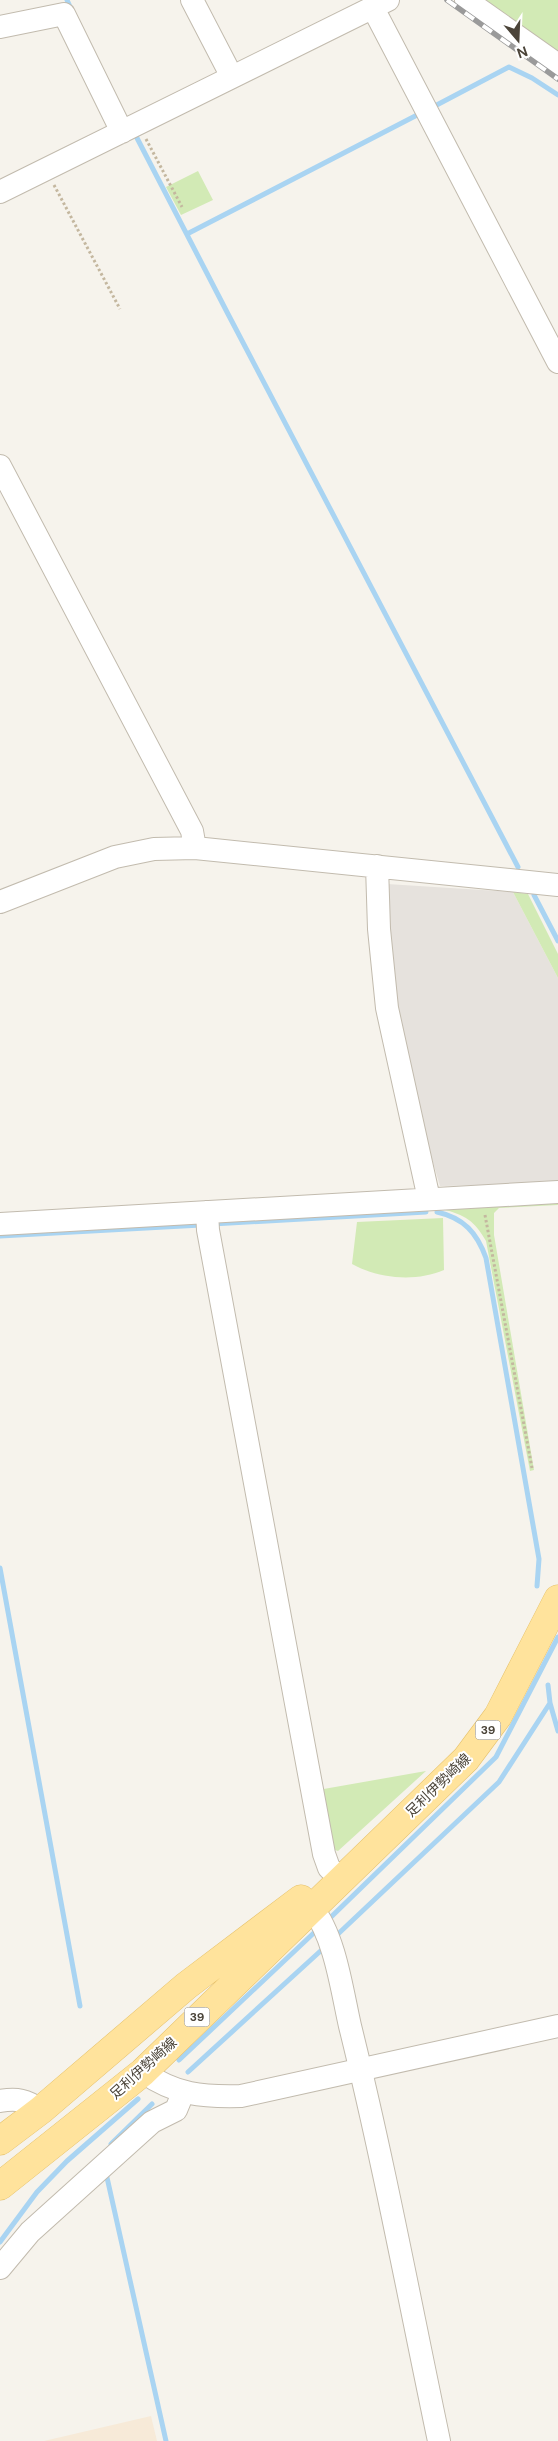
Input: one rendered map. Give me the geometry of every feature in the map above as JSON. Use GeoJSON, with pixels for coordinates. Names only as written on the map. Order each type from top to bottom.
{"type":"FeatureCollection","features":[{"type":"Feature","properties":{"kind":"main road","name":"足利伊勢崎線"},"geometry":{"type":"LineString","coordinates":[[0,2186],[143,2072],[466,1759],[498,1716],[558,1599]]}},
{"type":"Feature","properties":{"kind":"main road","name":"足利伊勢崎線"},"geometry":{"type":"LineString","coordinates":[[0,2142],[41,2110],[186,1986],[385,1836]]}},
{"type":"Feature","properties":{"kind":"main road"},"geometry":{"type":"LineString","coordinates":[[41,2110],[52,2108],[92,2075],[109,2066],[118,2064],[143,2072],[140,2049],[142,2023]]}},
{"type":"Feature","properties":{"kind":"street"},"geometry":{"type":"LineString","coordinates":[[192,0],[232,77]]}},
{"type":"Feature","properties":{"kind":"street"},"geometry":{"type":"LineString","coordinates":[[466,0],[558,65]]}},
{"type":"Feature","properties":{"kind":"street"},"geometry":{"type":"LineString","coordinates":[[0,192],[380,4],[558,362]]}},
{"type":"Feature","properties":{"kind":"street"},"geometry":{"type":"LineString","coordinates":[[0,27],[64,14],[130,128]]}},
{"type":"Feature","properties":{"kind":"street"},"geometry":{"type":"LineString","coordinates":[[0,466],[192,831],[195,848]]}},
{"type":"Feature","properties":{"kind":"street"},"geometry":{"type":"LineString","coordinates":[[0,902],[115,857],[154,849],[195,848],[558,885]]}},
{"type":"Feature","properties":{"kind":"street"},"geometry":{"type":"LineString","coordinates":[[377,866],[379,929],[387,1008],[430,1198]]}},
{"type":"Feature","properties":{"kind":"street"},"geometry":{"type":"LineString","coordinates":[[0,1224],[558,1192]]}},
{"type":"Feature","properties":{"kind":"street"},"geometry":{"type":"LineString","coordinates":[[207,1212],[210,1240],[324,1854],[329,1868],[335,1873]]}},
{"type":"Feature","properties":{"kind":"street"},"geometry":{"type":"LineString","coordinates":[[312,1908],[318,1916],[332,1951],[360,2070],[439,2441]]}},
{"type":"Feature","properties":{"kind":"street"},"geometry":{"type":"LineString","coordinates":[[143,2072],[160,2084],[183,2093],[219,2097],[241,2096],[558,2026]]}},
{"type":"Feature","properties":{"kind":"street"},"geometry":{"type":"LineString","coordinates":[[0,2268],[30,2232],[152,2122],[176,2110],[183,2093]]}},
{"type":"Feature","properties":{"kind":"street"},"geometry":{"type":"LineString","coordinates":[[0,2101],[14,2098],[27,2100],[41,2110]]}},
{"type":"Feature","properties":{"kind":"path"},"geometry":{"type":"LineString","coordinates":[[130,128],[182,207]]}},
{"type":"Feature","properties":{"kind":"path"},"geometry":{"type":"LineString","coordinates":[[45,170],[120,308]]}},
{"type":"Feature","properties":{"kind":"path"},"geometry":{"type":"LineString","coordinates":[[483,1196],[532,1468]]}},
{"type":"Feature","properties":{"kind":"shaded area"},"geometry":{"type":"Polygon","coordinates":[[[387,884],[513,892],[558,978],[558,1184],[440,1186],[409,1082],[393,1009],[387,884]]]}},
{"type":"Feature","properties":{"kind":"shaded area"},"geometry":{"type":"Polygon","coordinates":[[[151,2416],[157,2441],[44,2441],[151,2416]]]}},
{"type":"Feature","properties":{"kind":"green space"},"geometry":{"type":"Polygon","coordinates":[[[486,0],[558,0],[558,61],[480,6],[486,0]]]}},
{"type":"Feature","properties":{"kind":"green space"},"geometry":{"type":"Polygon","coordinates":[[[198,171],[213,200],[181,215],[166,187],[198,171]]]}},
{"type":"Feature","properties":{"kind":"green space"},"geometry":{"type":"Polygon","coordinates":[[[513,892],[528,894],[558,954],[558,978],[513,892]]]}},
{"type":"Feature","properties":{"kind":"green space"},"geometry":{"type":"Polygon","coordinates":[[[558,1199],[558,1205],[499,1208],[494,1213],[494,1235],[534,1470],[530,1471],[486,1241],[478,1228],[463,1216],[442,1209],[558,1199]]]}},
{"type":"Feature","properties":{"kind":"green space"},"geometry":{"type":"Polygon","coordinates":[[[443,1218],[444,1270],[422,1276],[398,1277],[374,1273],[352,1264],[357,1222],[443,1218]]]}},
{"type":"Feature","properties":{"kind":"green space"},"geometry":{"type":"Polygon","coordinates":[[[426,1771],[338,1851],[329,1848],[318,1790],[426,1771]]]}},
{"type":"Feature","properties":{"kind":"waterway"},"geometry":{"type":"LineString","coordinates":[[67,0],[71,9]]}},
{"type":"Feature","properties":{"kind":"waterway"},"geometry":{"type":"LineString","coordinates":[[431,108],[509,67],[532,78],[558,95]]}},
{"type":"Feature","properties":{"kind":"waterway"},"geometry":{"type":"LineString","coordinates":[[187,234],[421,113]]}},
{"type":"Feature","properties":{"kind":"waterway"},"geometry":{"type":"LineString","coordinates":[[137,138],[518,867]]}},
{"type":"Feature","properties":{"kind":"waterway"},"geometry":{"type":"LineString","coordinates":[[534,895],[558,941]]}},
{"type":"Feature","properties":{"kind":"waterway"},"geometry":{"type":"LineString","coordinates":[[212,1224],[426,1212]]}},
{"type":"Feature","properties":{"kind":"waterway"},"geometry":{"type":"LineString","coordinates":[[437,1212],[455,1218],[468,1228],[474,1234],[486,1258],[539,1559],[537,1586]]}},
{"type":"Feature","properties":{"kind":"waterway"},"geometry":{"type":"LineString","coordinates":[[0,1236],[201,1225]]}},
{"type":"Feature","properties":{"kind":"waterway"},"geometry":{"type":"LineString","coordinates":[[0,1568],[80,2006]]}},
{"type":"Feature","properties":{"kind":"waterway"},"geometry":{"type":"LineString","coordinates":[[330,1918],[496,1757],[558,1637]]}},
{"type":"Feature","properties":{"kind":"waterway"},"geometry":{"type":"LineString","coordinates":[[548,1685],[550,1703],[558,1731]]}},
{"type":"Feature","properties":{"kind":"waterway"},"geometry":{"type":"LineString","coordinates":[[338,1934],[499,1782],[550,1703]]}},
{"type":"Feature","properties":{"kind":"waterway"},"geometry":{"type":"LineString","coordinates":[[179,2060],[318,1929]]}},
{"type":"Feature","properties":{"kind":"waterway"},"geometry":{"type":"LineString","coordinates":[[188,2072],[326,1946]]}},
{"type":"Feature","properties":{"kind":"waterway"},"geometry":{"type":"LineString","coordinates":[[0,2242],[37,2192],[67,2161],[138,2099]]}},
{"type":"Feature","properties":{"kind":"waterway"},"geometry":{"type":"LineString","coordinates":[[111,2144],[152,2104]]}},
{"type":"Feature","properties":{"kind":"waterway"},"geometry":{"type":"LineString","coordinates":[[106,2173],[166,2441]]}},
{"type":"Feature","properties":{"kind":"railway"},"geometry":{"type":"LineString","coordinates":[[447,0],[558,79]]}}]}
